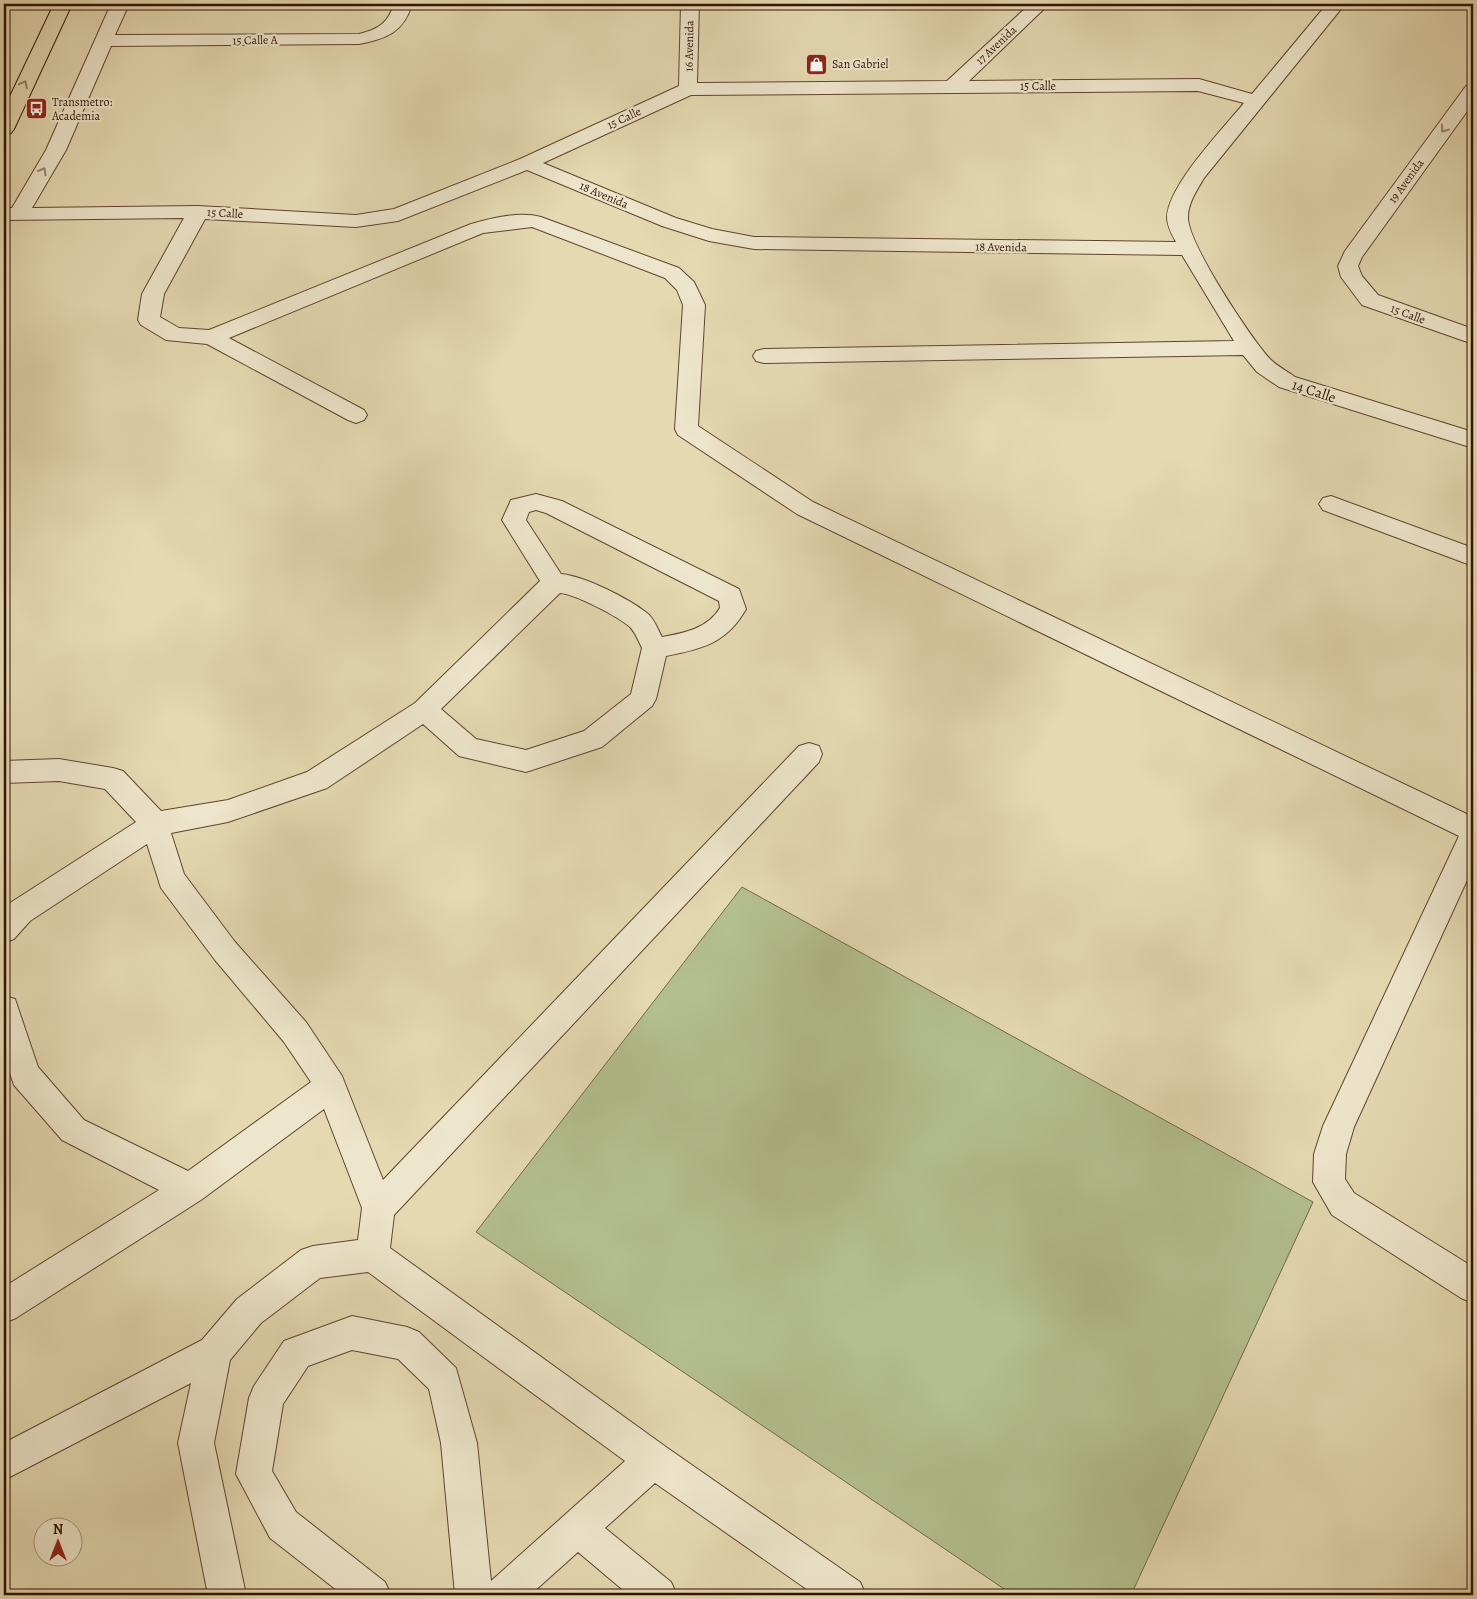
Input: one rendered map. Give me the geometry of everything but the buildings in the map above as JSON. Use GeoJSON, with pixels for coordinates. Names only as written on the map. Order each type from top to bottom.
{"type":"FeatureCollection","features":[{"type":"Feature","properties":{"kind":"main road"},"geometry":{"type":"LineString","coordinates":[[4,129],[63,4]]}},
{"type":"Feature","properties":{"kind":"street"},"geometry":{"type":"LineString","coordinates":[[11,214],[56,150],[120,4]]}},
{"type":"Feature","properties":{"kind":"street","name":"16 Avenida"},"geometry":{"type":"LineString","coordinates":[[688,89],[690,4]]}},
{"type":"Feature","properties":{"kind":"street","name":"17 Avenida"},"geometry":{"type":"LineString","coordinates":[[953,86],[1040,4]]}},
{"type":"Feature","properties":{"kind":"street"},"geometry":{"type":"LineString","coordinates":[[1188,249],[1177,222],[1183,199],[1195,176],[1336,4]]}},
{"type":"Feature","properties":{"kind":"street","name":"15 Calle A"},"geometry":{"type":"LineString","coordinates":[[104,41],[360,39],[389,29],[402,11]]}},
{"type":"Feature","properties":{"kind":"street","name":"15 Calle"},"geometry":{"type":"LineString","coordinates":[[11,214],[198,212],[356,221],[398,215],[526,163],[688,89],[1199,86],[1257,101]]}},
{"type":"Feature","properties":{"kind":"street","name":"19 Avenida"},"geometry":{"type":"LineString","coordinates":[[1352,276],[1348,266],[1352,256],[1473,90]]}},
{"type":"Feature","properties":{"kind":"street","name":"18 Avenida"},"geometry":{"type":"LineString","coordinates":[[526,163],[669,222],[709,235],[754,243],[1188,249]]}},
{"type":"Feature","properties":{"kind":"street"},"geometry":{"type":"LineString","coordinates":[[198,212],[153,294],[149,320],[174,335],[211,337],[356,415]]}},
{"type":"Feature","properties":{"kind":"street"},"geometry":{"type":"LineString","coordinates":[[211,337],[478,228],[505,223],[534,221],[672,273],[688,287],[694,305],[686,429],[805,508],[1473,830]]}},
{"type":"Feature","properties":{"kind":"street","name":"14 Calle"},"geometry":{"type":"LineString","coordinates":[[1188,249],[1249,348],[1262,364],[1287,382],[1473,440]]}},
{"type":"Feature","properties":{"kind":"street","name":"15 Calle"},"geometry":{"type":"LineString","coordinates":[[1352,276],[1370,300],[1473,337]]}},
{"type":"Feature","properties":{"kind":"street"},"geometry":{"type":"LineString","coordinates":[[764,356],[1249,348]]}},
{"type":"Feature","properties":{"kind":"street"},"geometry":{"type":"LineString","coordinates":[[554,583],[514,520],[520,506],[536,502],[554,507],[730,596],[734,609],[728,621],[704,637],[655,648]]}},
{"type":"Feature","properties":{"kind":"street"},"geometry":{"type":"LineString","coordinates":[[1331,504],[1473,557]]}},
{"type":"Feature","properties":{"kind":"street"},"geometry":{"type":"LineString","coordinates":[[4,930],[20,912],[155,824],[228,811],[317,780],[424,710],[554,583],[570,584],[596,595],[640,621],[655,648],[643,699],[593,739],[526,761],[468,748],[424,710]]}},
{"type":"Feature","properties":{"kind":"street"},"geometry":{"type":"LineString","coordinates":[[378,1208],[810,754]]}},
{"type":"Feature","properties":{"kind":"street"},"geometry":{"type":"LineString","coordinates":[[4,772],[59,770],[113,779],[155,824],[171,879],[225,951],[295,1032],[331,1086],[378,1208],[373,1255]]}},
{"type":"Feature","properties":{"kind":"street"},"geometry":{"type":"LineString","coordinates":[[1473,837],[1338,1126],[1330,1154],[1329,1182],[1343,1204],[1473,1286]]}},
{"type":"Feature","properties":{"kind":"street"},"geometry":{"type":"LineString","coordinates":[[4,1009],[25,1075],[74,1130],[190,1189]]}},
{"type":"Feature","properties":{"kind":"street"},"geometry":{"type":"LineString","coordinates":[[4,1306],[190,1189],[331,1086]]}},
{"type":"Feature","properties":{"kind":"street"},"geometry":{"type":"LineString","coordinates":[[4,1462],[214,1352],[249,1311],[313,1262],[373,1255],[653,1460],[846,1595]]}},
{"type":"Feature","properties":{"kind":"street"},"geometry":{"type":"LineString","coordinates":[[372,1595],[283,1525],[254,1474],[266,1398],[296,1352],[352,1333],[407,1344],[444,1380],[459,1443],[474,1595]]}},
{"type":"Feature","properties":{"kind":"street"},"geometry":{"type":"LineString","coordinates":[[214,1352],[196,1443],[227,1595]]}},
{"type":"Feature","properties":{"kind":"street"},"geometry":{"type":"LineString","coordinates":[[503,1595],[579,1530],[653,1460]]}},
{"type":"Feature","properties":{"kind":"street"},"geometry":{"type":"LineString","coordinates":[[579,1530],[658,1595]]}},
{"type":"Feature","properties":{"kind":"green space"},"geometry":{"type":"Polygon","coordinates":[[[742,887],[1313,1202],[1131,1595],[1013,1595],[476,1232],[742,887]]]}},
{"type":"Feature","properties":{"kind":"place","name":"San Gabriel"},"geometry":{"type":"Point","coordinates":[816,64]}},
{"type":"Feature","properties":{"kind":"place","name":"Transmetro: Academia"},"geometry":{"type":"Point","coordinates":[36,109]}}]}
